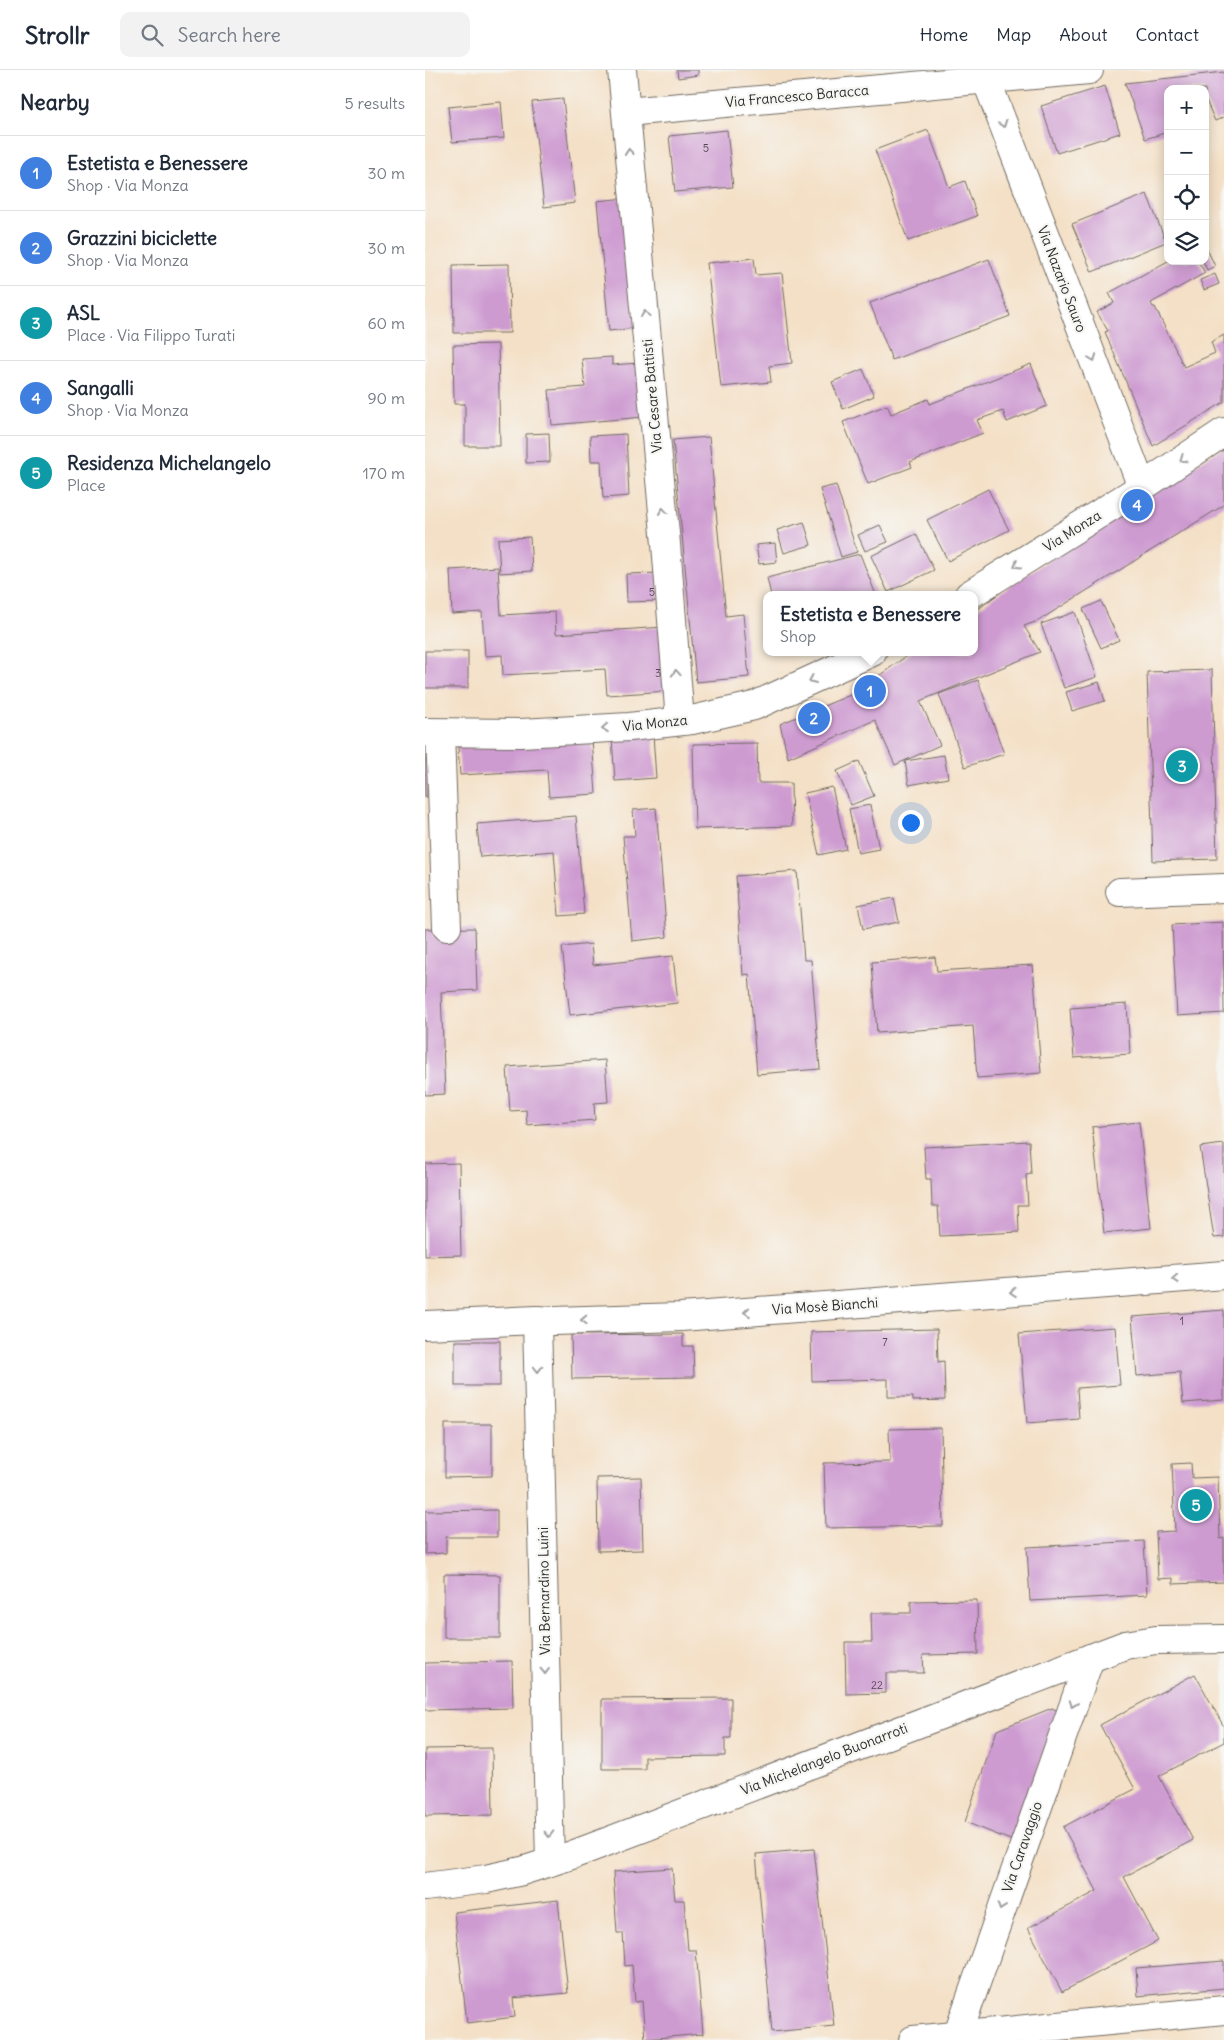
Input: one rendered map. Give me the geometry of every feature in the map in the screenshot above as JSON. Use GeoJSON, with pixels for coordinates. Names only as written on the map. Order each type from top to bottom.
{"type":"FeatureCollection","features":[{"type":"Feature","properties":{"kind":"street","name":"Via Cesare Battisti"},"geometry":{"type":"LineString","coordinates":[[622,70],[666,544],[680,721]]}},
{"type":"Feature","properties":{"kind":"street","name":"Via Francesco Baracca"},"geometry":{"type":"LineString","coordinates":[[626,112],[986,74],[1089,70]]}},
{"type":"Feature","properties":{"kind":"street","name":"Via Nazario Sauro"},"geometry":{"type":"LineString","coordinates":[[986,74],[1142,487]]}},
{"type":"Feature","properties":{"kind":"street","name":"Via Monza"},"geometry":{"type":"LineString","coordinates":[[975,591],[1142,487],[1224,432]]}},
{"type":"Feature","properties":{"kind":"street","name":"Via Monza"},"geometry":{"type":"LineString","coordinates":[[432,732],[521,733],[629,727],[716,715],[754,706],[863,656]]}},
{"type":"Feature","properties":{"kind":"street"},"geometry":{"type":"LineString","coordinates":[[432,732],[447,927]]}},
{"type":"Feature","properties":{"kind":"street"},"geometry":{"type":"LineString","coordinates":[[1120,892],[1224,888]]}},
{"type":"Feature","properties":{"kind":"street","name":"Via Mosè Bianchi"},"geometry":{"type":"LineString","coordinates":[[425,1325],[681,1317],[1224,1276]]}},
{"type":"Feature","properties":{"kind":"street","name":"Via Bernardino Luini"},"geometry":{"type":"LineString","coordinates":[[537,1320],[550,1862]]}},
{"type":"Feature","properties":{"kind":"street","name":"Via Michelangelo Buonarroti"},"geometry":{"type":"LineString","coordinates":[[425,1887],[486,1879],[550,1862],[1090,1658],[1138,1642],[1156,1640],[1224,1640]]}},
{"type":"Feature","properties":{"kind":"street","name":"Via Caravaggio"},"geometry":{"type":"LineString","coordinates":[[956,2038],[1090,1658]]}},
{"type":"Feature","properties":{"kind":"street"},"geometry":{"type":"LineString","coordinates":[[913,2040],[956,2038],[1224,2010]]}},
{"type":"Feature","properties":{"kind":"building"},"geometry":{"type":"Polygon","coordinates":[[[677,70],[698,70],[698,75],[678,78],[677,70]]]}},
{"type":"Feature","properties":{"kind":"building"},"geometry":{"type":"Polygon","coordinates":[[[1224,72],[1224,117],[1215,121],[1209,107],[1209,85],[1164,85],[1164,133],[1145,139],[1125,83],[1224,72]]]}},
{"type":"Feature","properties":{"kind":"building"},"geometry":{"type":"Polygon","coordinates":[[[1105,86],[1120,133],[1057,153],[1041,106],[1105,86]]]}},
{"type":"Feature","properties":{"kind":"building"},"geometry":{"type":"Polygon","coordinates":[[[563,99],[575,203],[544,207],[532,102],[563,99]]]}},
{"type":"Feature","properties":{"kind":"building"},"geometry":{"type":"Polygon","coordinates":[[[501,102],[504,138],[452,142],[448,107],[501,102]]]}},
{"type":"Feature","properties":{"kind":"building"},"geometry":{"type":"Polygon","coordinates":[[[727,130],[733,187],[675,192],[669,136],[727,130]]]}},
{"type":"Feature","properties":{"kind":"building"},"geometry":{"type":"Polygon","coordinates":[[[928,130],[949,187],[965,181],[977,216],[908,241],[875,150],[928,130]]]}},
{"type":"Feature","properties":{"kind":"building"},"geometry":{"type":"Polygon","coordinates":[[[1147,194],[1164,237],[1164,243],[1092,272],[1072,224],[1147,194]]]}},
{"type":"Feature","properties":{"kind":"building"},"geometry":{"type":"Polygon","coordinates":[[[625,198],[636,328],[609,331],[597,201],[625,198]]]}},
{"type":"Feature","properties":{"kind":"building"},"geometry":{"type":"Polygon","coordinates":[[[1209,253],[1215,266],[1207,270],[1205,265],[1209,265],[1209,253]]]}},
{"type":"Feature","properties":{"kind":"building"},"geometry":{"type":"Polygon","coordinates":[[[754,258],[756,275],[782,273],[792,363],[769,366],[771,382],[721,387],[707,263],[754,258]]]}},
{"type":"Feature","properties":{"kind":"building"},"geometry":{"type":"Polygon","coordinates":[[[989,259],[1010,316],[892,360],[870,303],[989,259]]]}},
{"type":"Feature","properties":{"kind":"building"},"geometry":{"type":"Polygon","coordinates":[[[1164,263],[1164,265],[1200,265],[1205,273],[1151,303],[1155,307],[1184,367],[1215,353],[1211,342],[1224,335],[1224,402],[1153,446],[1105,332],[1108,331],[1097,312],[1114,303],[1109,293],[1164,263]]]}},
{"type":"Feature","properties":{"kind":"building"},"geometry":{"type":"Polygon","coordinates":[[[509,264],[510,333],[454,333],[453,265],[509,264]]]}},
{"type":"Feature","properties":{"kind":"building"},"geometry":{"type":"Polygon","coordinates":[[[1215,274],[1219,284],[1204,290],[1200,280],[1215,274]]]}},
{"type":"Feature","properties":{"kind":"building"},"geometry":{"type":"Polygon","coordinates":[[[498,344],[500,446],[465,446],[465,404],[454,404],[453,345],[498,344]]]}},
{"type":"Feature","properties":{"kind":"building"},"geometry":{"type":"Polygon","coordinates":[[[612,357],[612,365],[639,363],[644,417],[552,425],[549,390],[585,387],[582,359],[612,357]]]}},
{"type":"Feature","properties":{"kind":"building"},"geometry":{"type":"Polygon","coordinates":[[[1031,364],[1047,406],[1007,422],[1003,411],[977,420],[983,433],[910,462],[912,467],[868,484],[843,422],[887,405],[891,414],[928,399],[930,404],[1031,364]]]}},
{"type":"Feature","properties":{"kind":"building"},"geometry":{"type":"Polygon","coordinates":[[[863,369],[874,396],[843,409],[832,382],[863,369]]]}},
{"type":"Feature","properties":{"kind":"building"},"geometry":{"type":"Polygon","coordinates":[[[549,433],[550,462],[526,463],[526,434],[549,433]]]}},
{"type":"Feature","properties":{"kind":"building"},"geometry":{"type":"Polygon","coordinates":[[[626,434],[629,496],[603,498],[601,461],[591,461],[590,436],[626,434]]]}},
{"type":"Feature","properties":{"kind":"building"},"geometry":{"type":"Polygon","coordinates":[[[709,437],[726,616],[743,614],[749,677],[696,682],[673,440],[709,437]]]}},
{"type":"Feature","properties":{"kind":"building"},"geometry":{"type":"Polygon","coordinates":[[[1224,447],[1224,505],[1038,621],[1024,626],[1040,652],[920,701],[940,745],[895,765],[875,720],[788,758],[780,724],[855,693],[906,656],[978,656],[978,609],[1009,586],[1224,447]]]}},
{"type":"Feature","properties":{"kind":"building"},"geometry":{"type":"Polygon","coordinates":[[[836,485],[857,552],[841,557],[820,489],[836,485]]]}},
{"type":"Feature","properties":{"kind":"building"},"geometry":{"type":"Polygon","coordinates":[[[988,489],[1009,530],[948,561],[927,520],[988,489]]]}},
{"type":"Feature","properties":{"kind":"building"},"geometry":{"type":"Polygon","coordinates":[[[804,522],[811,545],[784,553],[777,530],[804,522]]]}},
{"type":"Feature","properties":{"kind":"building"},"geometry":{"type":"Polygon","coordinates":[[[880,525],[888,542],[865,551],[858,535],[880,525]]]}},
{"type":"Feature","properties":{"kind":"building"},"geometry":{"type":"Polygon","coordinates":[[[916,534],[934,570],[888,591],[871,556],[916,534]]]}},
{"type":"Feature","properties":{"kind":"building"},"geometry":{"type":"Polygon","coordinates":[[[530,537],[532,571],[500,573],[498,539],[530,537]]]}},
{"type":"Feature","properties":{"kind":"building"},"geometry":{"type":"Polygon","coordinates":[[[775,543],[777,562],[759,564],[756,545],[775,543]]]}},
{"type":"Feature","properties":{"kind":"building"},"geometry":{"type":"Polygon","coordinates":[[[860,554],[874,591],[770,591],[767,578],[860,554]]]}},
{"type":"Feature","properties":{"kind":"building"},"geometry":{"type":"Polygon","coordinates":[[[498,567],[501,615],[555,612],[556,634],[665,627],[669,691],[607,695],[605,669],[503,675],[502,655],[485,656],[482,612],[452,614],[450,570],[498,567]]]}},
{"type":"Feature","properties":{"kind":"building"},"geometry":{"type":"Polygon","coordinates":[[[658,573],[659,601],[627,602],[626,574],[658,573]]]}},
{"type":"Feature","properties":{"kind":"building"},"geometry":{"type":"Polygon","coordinates":[[[1101,601],[1119,640],[1101,648],[1083,609],[1101,601]]]}},
{"type":"Feature","properties":{"kind":"building"},"geometry":{"type":"Polygon","coordinates":[[[1075,612],[1097,677],[1064,688],[1041,624],[1075,612]]]}},
{"type":"Feature","properties":{"kind":"building"},"geometry":{"type":"Polygon","coordinates":[[[425,651],[468,651],[468,688],[425,688],[425,651]]]}},
{"type":"Feature","properties":{"kind":"building"},"geometry":{"type":"Polygon","coordinates":[[[1212,670],[1217,859],[1153,861],[1147,672],[1212,670]]]}},
{"type":"Feature","properties":{"kind":"building"},"geometry":{"type":"Polygon","coordinates":[[[978,680],[1004,754],[965,767],[939,694],[978,680]]]}},
{"type":"Feature","properties":{"kind":"building"},"geometry":{"type":"Polygon","coordinates":[[[1099,682],[1105,701],[1072,711],[1066,692],[1099,682]]]}},
{"type":"Feature","properties":{"kind":"building"},"geometry":{"type":"Polygon","coordinates":[[[653,735],[656,778],[615,781],[612,738],[653,735]]]}},
{"type":"Feature","properties":{"kind":"building"},"geometry":{"type":"Polygon","coordinates":[[[592,739],[596,794],[549,797],[547,770],[460,775],[458,747],[592,739]]]}},
{"type":"Feature","properties":{"kind":"building"},"geometry":{"type":"Polygon","coordinates":[[[757,743],[758,783],[791,783],[792,826],[695,829],[693,744],[757,743]]]}},
{"type":"Feature","properties":{"kind":"building"},"geometry":{"type":"Polygon","coordinates":[[[425,747],[428,747],[427,797],[425,797],[425,747]]]}},
{"type":"Feature","properties":{"kind":"building"},"geometry":{"type":"Polygon","coordinates":[[[944,755],[948,778],[909,785],[905,761],[944,755]]]}},
{"type":"Feature","properties":{"kind":"building"},"geometry":{"type":"Polygon","coordinates":[[[859,761],[874,796],[851,805],[837,771],[859,761]]]}},
{"type":"Feature","properties":{"kind":"building"},"geometry":{"type":"Polygon","coordinates":[[[832,787],[846,849],[819,855],[805,793],[832,787]]]}},
{"type":"Feature","properties":{"kind":"building"},"geometry":{"type":"Polygon","coordinates":[[[870,805],[879,849],[858,853],[849,809],[870,805]]]}},
{"type":"Feature","properties":{"kind":"building"},"geometry":{"type":"Polygon","coordinates":[[[656,808],[667,937],[632,941],[623,836],[635,836],[633,810],[656,808]]]}},
{"type":"Feature","properties":{"kind":"building"},"geometry":{"type":"Polygon","coordinates":[[[576,816],[584,914],[559,916],[554,851],[480,857],[477,824],[576,816]]]}},
{"type":"Feature","properties":{"kind":"building"},"geometry":{"type":"Polygon","coordinates":[[[797,871],[804,960],[811,960],[820,1069],[757,1074],[749,974],[743,975],[736,876],[797,871]]]}},
{"type":"Feature","properties":{"kind":"building"},"geometry":{"type":"Polygon","coordinates":[[[894,898],[899,922],[863,929],[858,905],[894,898]]]}},
{"type":"Feature","properties":{"kind":"building"},"geometry":{"type":"Polygon","coordinates":[[[1223,922],[1224,1013],[1177,1016],[1172,925],[1223,922]]]}},
{"type":"Feature","properties":{"kind":"building"},"geometry":{"type":"Polygon","coordinates":[[[475,928],[477,990],[441,992],[445,1094],[425,1095],[425,929],[475,928]]]}},
{"type":"Feature","properties":{"kind":"building"},"geometry":{"type":"Polygon","coordinates":[[[591,944],[593,965],[673,956],[678,1003],[570,1015],[562,947],[591,944]]]}},
{"type":"Feature","properties":{"kind":"building"},"geometry":{"type":"Polygon","coordinates":[[[935,957],[937,971],[1033,965],[1041,1073],[977,1078],[973,1026],[877,1033],[872,962],[935,957]]]}},
{"type":"Feature","properties":{"kind":"building"},"geometry":{"type":"Polygon","coordinates":[[[1127,1004],[1130,1054],[1074,1058],[1070,1008],[1127,1004]]]}},
{"type":"Feature","properties":{"kind":"building"},"geometry":{"type":"Polygon","coordinates":[[[605,1060],[608,1102],[594,1103],[595,1120],[527,1125],[526,1110],[510,1111],[507,1067],[605,1060]]]}},
{"type":"Feature","properties":{"kind":"building"},"geometry":{"type":"Polygon","coordinates":[[[1139,1122],[1151,1228],[1104,1233],[1092,1127],[1139,1122]]]}},
{"type":"Feature","properties":{"kind":"building"},"geometry":{"type":"Polygon","coordinates":[[[1029,1141],[1031,1174],[1026,1175],[1028,1205],[1018,1205],[1019,1232],[940,1236],[938,1206],[932,1206],[931,1179],[926,1179],[924,1147],[1029,1141]]]}},
{"type":"Feature","properties":{"kind":"building"},"geometry":{"type":"Polygon","coordinates":[[[1224,1144],[1224,1237],[1214,1238],[1200,1147],[1224,1144]]]}},
{"type":"Feature","properties":{"kind":"building"},"geometry":{"type":"Polygon","coordinates":[[[459,1163],[461,1255],[425,1256],[425,1164],[459,1163]]]}},
{"type":"Feature","properties":{"kind":"building"},"geometry":{"type":"Polygon","coordinates":[[[1224,1310],[1224,1400],[1183,1403],[1180,1372],[1137,1376],[1132,1317],[1224,1310]]]}},
{"type":"Feature","properties":{"kind":"building"},"geometry":{"type":"Polygon","coordinates":[[[1115,1327],[1120,1385],[1077,1388],[1079,1419],[1027,1423],[1019,1334],[1115,1327]]]}},
{"type":"Feature","properties":{"kind":"building"},"geometry":{"type":"Polygon","coordinates":[[[937,1329],[938,1362],[944,1361],[945,1400],[913,1401],[913,1397],[888,1397],[888,1379],[812,1381],[811,1332],[937,1329]]]}},
{"type":"Feature","properties":{"kind":"building"},"geometry":{"type":"Polygon","coordinates":[[[683,1334],[683,1346],[693,1346],[694,1377],[572,1379],[571,1335],[683,1334]]]}},
{"type":"Feature","properties":{"kind":"building"},"geometry":{"type":"Polygon","coordinates":[[[455,1341],[500,1341],[500,1386],[455,1386],[455,1341]]]}},
{"type":"Feature","properties":{"kind":"building"},"geometry":{"type":"Polygon","coordinates":[[[445,1424],[492,1424],[492,1476],[445,1477],[445,1424]]]}},
{"type":"Feature","properties":{"kind":"building"},"geometry":{"type":"Polygon","coordinates":[[[941,1428],[943,1526],[826,1528],[824,1463],[890,1462],[889,1429],[941,1428]]]}},
{"type":"Feature","properties":{"kind":"building"},"geometry":{"type":"Polygon","coordinates":[[[1191,1463],[1192,1478],[1218,1477],[1220,1539],[1224,1538],[1224,1582],[1173,1584],[1173,1578],[1158,1579],[1156,1532],[1175,1531],[1172,1464],[1191,1463]]]}},
{"type":"Feature","properties":{"kind":"building"},"geometry":{"type":"Polygon","coordinates":[[[641,1477],[643,1550],[598,1551],[597,1478],[641,1477]]]}},
{"type":"Feature","properties":{"kind":"building"},"geometry":{"type":"Polygon","coordinates":[[[497,1510],[497,1537],[446,1537],[446,1553],[425,1554],[425,1511],[497,1510]]]}},
{"type":"Feature","properties":{"kind":"building"},"geometry":{"type":"Polygon","coordinates":[[[1144,1541],[1147,1595],[1030,1601],[1027,1547],[1144,1541]]]}},
{"type":"Feature","properties":{"kind":"building"},"geometry":{"type":"Polygon","coordinates":[[[444,1574],[500,1575],[500,1638],[444,1638],[444,1574]]]}},
{"type":"Feature","properties":{"kind":"building"},"geometry":{"type":"Polygon","coordinates":[[[977,1600],[978,1654],[923,1655],[924,1673],[886,1673],[886,1693],[846,1694],[845,1642],[872,1642],[871,1613],[911,1613],[911,1601],[977,1600]]]}},
{"type":"Feature","properties":{"kind":"building"},"geometry":{"type":"Polygon","coordinates":[[[512,1661],[513,1708],[425,1710],[425,1663],[512,1661]]]}},
{"type":"Feature","properties":{"kind":"building"},"geometry":{"type":"Polygon","coordinates":[[[1195,1674],[1224,1727],[1224,1742],[1159,1776],[1193,1840],[1124,1877],[1158,1941],[1062,1992],[1028,1928],[1097,1891],[1063,1827],[1135,1789],[1100,1725],[1195,1674]]]}},
{"type":"Feature","properties":{"kind":"building"},"geometry":{"type":"Polygon","coordinates":[[[731,1698],[731,1738],[725,1738],[725,1756],[645,1757],[645,1769],[602,1769],[602,1699],[731,1698]]]}},
{"type":"Feature","properties":{"kind":"building"},"geometry":{"type":"Polygon","coordinates":[[[1052,1708],[1058,1711],[1013,1841],[965,1822],[997,1730],[1052,1708]]]}},
{"type":"Feature","properties":{"kind":"building"},"geometry":{"type":"Polygon","coordinates":[[[492,1748],[493,1815],[425,1816],[425,1749],[492,1748]]]}},
{"type":"Feature","properties":{"kind":"building"},"geometry":{"type":"Polygon","coordinates":[[[814,1849],[834,2026],[772,2032],[756,1854],[814,1849]]]}},
{"type":"Feature","properties":{"kind":"building"},"geometry":{"type":"Polygon","coordinates":[[[672,1868],[675,1900],[684,1900],[688,1950],[696,1950],[703,2034],[645,2039],[642,2001],[635,2002],[632,1965],[625,1966],[623,1933],[617,1933],[613,1872],[672,1868]]]}},
{"type":"Feature","properties":{"kind":"building"},"geometry":{"type":"Polygon","coordinates":[[[558,1900],[568,1993],[513,1998],[515,2017],[467,2023],[454,1912],[558,1900]]]}},
{"type":"Feature","properties":{"kind":"building"},"geometry":{"type":"Polygon","coordinates":[[[1224,1961],[1224,1988],[1138,1996],[1136,1968],[1224,1961]]]}},
{"type":"Feature","properties":{"kind":"place","name":"Sangalli"},"geometry":{"type":"Point","coordinates":[1137,505]}},
{"type":"Feature","properties":{"kind":"place","name":"Estetista e Benessere"},"geometry":{"type":"Point","coordinates":[870,691]}},
{"type":"Feature","properties":{"kind":"place","name":"Grazzini biciclette"},"geometry":{"type":"Point","coordinates":[814,718]}},
{"type":"Feature","properties":{"kind":"place","name":"ASL"},"geometry":{"type":"Point","coordinates":[1182,766]}},
{"type":"Feature","properties":{"kind":"place","name":"Residenza Michelangelo"},"geometry":{"type":"Point","coordinates":[1196,1505]}}]}
